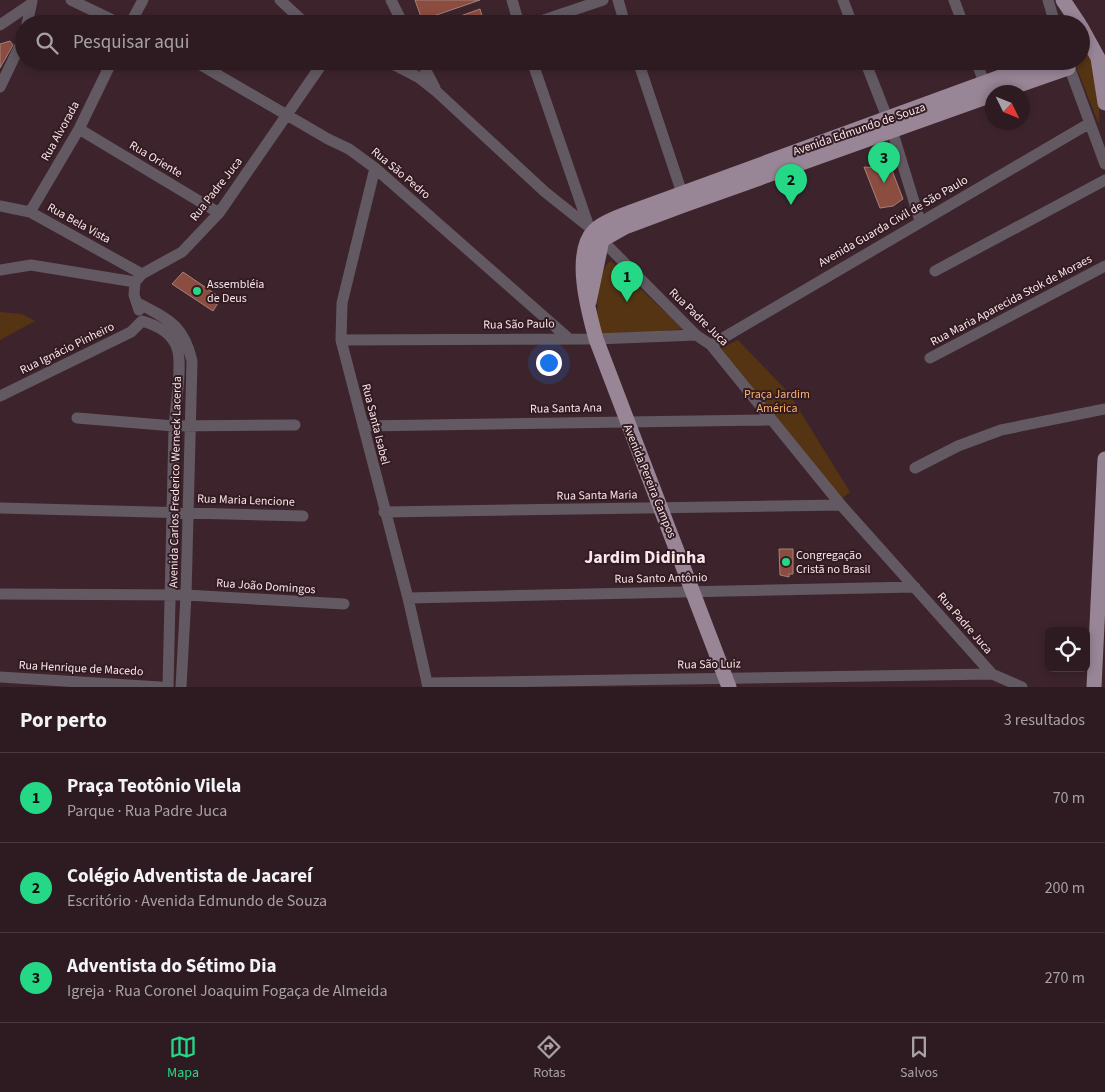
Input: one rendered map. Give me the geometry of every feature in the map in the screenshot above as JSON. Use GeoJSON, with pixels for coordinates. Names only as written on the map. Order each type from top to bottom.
{"type":"FeatureCollection","features":[{"type":"Feature","properties":{"kind":"main road"},"geometry":{"type":"LineString","coordinates":[[1063,0],[1073,15]]}},
{"type":"Feature","properties":{"kind":"main road"},"geometry":{"type":"LineString","coordinates":[[1090,43],[1098,58],[1105,103]]}},
{"type":"Feature","properties":{"kind":"main road","name":"Avenida Edmundo de Souza"},"geometry":{"type":"LineString","coordinates":[[1003,85],[1029,70]]}},
{"type":"Feature","properties":{"kind":"main road","name":"Avenida Edmundo de Souza"},"geometry":{"type":"LineString","coordinates":[[1010,85],[1052,70]]}},
{"type":"Feature","properties":{"kind":"main road","name":"Avenida Edmundo de Souza"},"geometry":{"type":"LineString","coordinates":[[594,233],[602,225],[682,193],[985,94]]}},
{"type":"Feature","properties":{"kind":"main road","name":"Avenida Edmundo de Souza"},"geometry":{"type":"LineString","coordinates":[[594,233],[625,227],[890,125]]}},
{"type":"Feature","properties":{"kind":"main road","name":"Avenida Pereira Campos"},"geometry":{"type":"LineString","coordinates":[[594,233],[586,251],[583,268],[583,287],[589,302],[596,339],[727,682]]}},
{"type":"Feature","properties":{"kind":"main road"},"geometry":{"type":"LineString","coordinates":[[1094,687],[1105,459]]}},
{"type":"Feature","properties":{"kind":"street"},"geometry":{"type":"LineString","coordinates":[[72,0],[103,15]]}},
{"type":"Feature","properties":{"kind":"street"},"geometry":{"type":"LineString","coordinates":[[134,15],[142,0]]}},
{"type":"Feature","properties":{"kind":"street"},"geometry":{"type":"LineString","coordinates":[[280,0],[296,15]]}},
{"type":"Feature","properties":{"kind":"street"},"geometry":{"type":"LineString","coordinates":[[391,0],[398,15]]}},
{"type":"Feature","properties":{"kind":"street"},"geometry":{"type":"LineString","coordinates":[[512,0],[516,15]]}},
{"type":"Feature","properties":{"kind":"street"},"geometry":{"type":"LineString","coordinates":[[559,15],[603,0]]}},
{"type":"Feature","properties":{"kind":"street"},"geometry":{"type":"LineString","coordinates":[[618,0],[623,15]]}},
{"type":"Feature","properties":{"kind":"street"},"geometry":{"type":"LineString","coordinates":[[843,0],[849,15]]}},
{"type":"Feature","properties":{"kind":"street"},"geometry":{"type":"LineString","coordinates":[[954,0],[960,15]]}},
{"type":"Feature","properties":{"kind":"street"},"geometry":{"type":"LineString","coordinates":[[1048,0],[1052,15]]}},
{"type":"Feature","properties":{"kind":"street"},"geometry":{"type":"LineString","coordinates":[[29,15],[32,2]]}},
{"type":"Feature","properties":{"kind":"street"},"geometry":{"type":"LineString","coordinates":[[0,24],[32,2]]}},
{"type":"Feature","properties":{"kind":"street"},"geometry":{"type":"LineString","coordinates":[[0,87],[15,56]]}},
{"type":"Feature","properties":{"kind":"street","name":"Rua Alvorada"},"geometry":{"type":"LineString","coordinates":[[30,212],[79,129],[108,70]]}},
{"type":"Feature","properties":{"kind":"street","name":"Rua São Pedro"},"geometry":{"type":"LineString","coordinates":[[210,70],[289,114],[328,139],[349,148],[375,168],[567,337]]}},
{"type":"Feature","properties":{"kind":"street","name":"Rua Padre Juca"},"geometry":{"type":"LineString","coordinates":[[138,278],[182,252],[219,212],[318,70]]}},
{"type":"Feature","properties":{"kind":"street","name":"Rua Padre Juca"},"geometry":{"type":"LineString","coordinates":[[405,70],[418,77],[437,92],[545,192],[594,233],[696,335],[710,344],[841,505],[992,674],[1022,687]]}},
{"type":"Feature","properties":{"kind":"street"},"geometry":{"type":"LineString","coordinates":[[425,70],[437,92]]}},
{"type":"Feature","properties":{"kind":"street"},"geometry":{"type":"LineString","coordinates":[[535,70],[594,233]]}},
{"type":"Feature","properties":{"kind":"street"},"geometry":{"type":"LineString","coordinates":[[641,70],[682,193]]}},
{"type":"Feature","properties":{"kind":"street"},"geometry":{"type":"LineString","coordinates":[[869,70],[890,125],[920,221]]}},
{"type":"Feature","properties":{"kind":"street"},"geometry":{"type":"LineString","coordinates":[[980,70],[988,85]]}},
{"type":"Feature","properties":{"kind":"street"},"geometry":{"type":"LineString","coordinates":[[1070,70],[1105,164]]}},
{"type":"Feature","properties":{"kind":"street","name":"Avenida Guarda Civil de São Paulo"},"geometry":{"type":"LineString","coordinates":[[710,344],[1090,123]]}},
{"type":"Feature","properties":{"kind":"street","name":"Rua Oriente"},"geometry":{"type":"LineString","coordinates":[[79,129],[219,212]]}},
{"type":"Feature","properties":{"kind":"street","name":"Rua Santa Isabel"},"geometry":{"type":"LineString","coordinates":[[375,168],[342,303],[341,340],[384,512],[408,598],[428,685]]}},
{"type":"Feature","properties":{"kind":"street"},"geometry":{"type":"LineString","coordinates":[[935,271],[1105,180]]}},
{"type":"Feature","properties":{"kind":"street","name":"Rua Bela Vista"},"geometry":{"type":"LineString","coordinates":[[0,206],[30,212],[138,278]]}},
{"type":"Feature","properties":{"kind":"street"},"geometry":{"type":"LineString","coordinates":[[0,270],[31,266],[138,278],[134,296],[138,303],[142,321]]}},
{"type":"Feature","properties":{"kind":"street","name":"Rua Maria Aparecida Stok de Moraes"},"geometry":{"type":"LineString","coordinates":[[930,358],[1105,266]]}},
{"type":"Feature","properties":{"kind":"street","name":"Avenida Carlos Frederico Werneck Lacerda"},"geometry":{"type":"LineString","coordinates":[[138,303],[176,325],[188,343],[192,361],[188,426],[186,594],[181,687]]}},
{"type":"Feature","properties":{"kind":"street","name":"Avenida Carlos Frederico Werneck Lacerda"},"geometry":{"type":"LineString","coordinates":[[142,321],[162,329],[175,342],[178,349],[174,426],[168,687]]}},
{"type":"Feature","properties":{"kind":"street","name":"Rua Ignácio Pinheiro"},"geometry":{"type":"LineString","coordinates":[[0,396],[131,332],[142,321]]}},
{"type":"Feature","properties":{"kind":"street","name":"Rua São Paulo"},"geometry":{"type":"LineString","coordinates":[[341,340],[567,337],[596,339],[696,335]]}},
{"type":"Feature","properties":{"kind":"street"},"geometry":{"type":"LineString","coordinates":[[915,468],[958,446],[1001,430],[1105,409]]}},
{"type":"Feature","properties":{"kind":"street"},"geometry":{"type":"LineString","coordinates":[[78,418],[174,426],[295,425]]}},
{"type":"Feature","properties":{"kind":"street","name":"Rua Santa Ana"},"geometry":{"type":"LineString","coordinates":[[363,426],[770,420]]}},
{"type":"Feature","properties":{"kind":"street","name":"Rua Santa Maria"},"geometry":{"type":"LineString","coordinates":[[384,512],[841,505]]}},
{"type":"Feature","properties":{"kind":"street","name":"Rua Maria Lencione"},"geometry":{"type":"LineString","coordinates":[[0,508],[187,511],[303,516]]}},
{"type":"Feature","properties":{"kind":"street","name":"Rua Santo Antônio"},"geometry":{"type":"LineString","coordinates":[[408,598],[916,587]]}},
{"type":"Feature","properties":{"kind":"street","name":"Rua João Domingos"},"geometry":{"type":"LineString","coordinates":[[0,594],[186,594],[344,604]]}},
{"type":"Feature","properties":{"kind":"street","name":"Rua São Luiz"},"geometry":{"type":"LineString","coordinates":[[428,685],[727,682],[992,674]]}},
{"type":"Feature","properties":{"kind":"street","name":"Rua Henrique de Macedo"},"geometry":{"type":"LineString","coordinates":[[0,677],[160,687]]}},
{"type":"Feature","properties":{"kind":"green space"},"geometry":{"type":"Polygon","coordinates":[[[1090,55],[1098,79],[1099,125],[1078,70],[1090,70],[1090,55]]]}},
{"type":"Feature","properties":{"kind":"green space"},"geometry":{"type":"Polygon","coordinates":[[[609,262],[612,262],[683,329],[604,336],[597,327],[598,293],[601,276],[609,262]]]}},
{"type":"Feature","properties":{"kind":"green space"},"geometry":{"type":"Polygon","coordinates":[[[0,312],[22,314],[35,321],[0,340],[0,312]]]}},
{"type":"Feature","properties":{"kind":"green space","name":"Praça Jardim América"},"geometry":{"type":"Polygon","coordinates":[[[738,340],[788,392],[850,492],[841,499],[720,349],[738,340]]]}},
{"type":"Feature","properties":{"kind":"building"},"geometry":{"type":"Polygon","coordinates":[[[415,0],[480,0],[436,15],[420,15],[415,0]]]}},
{"type":"Feature","properties":{"kind":"building"},"geometry":{"type":"Polygon","coordinates":[[[480,9],[482,15],[463,15],[480,9]]]}},
{"type":"Feature","properties":{"kind":"building"},"geometry":{"type":"Polygon","coordinates":[[[10,41],[13,45],[0,68],[0,44],[10,41]]]}},
{"type":"Feature","properties":{"kind":"building"},"geometry":{"type":"Polygon","coordinates":[[[888,160],[903,199],[893,206],[880,208],[864,167],[879,168],[888,160]]]}},
{"type":"Feature","properties":{"kind":"building","name":"Assembléia de Deus"},"geometry":{"type":"Polygon","coordinates":[[[183,272],[221,298],[213,311],[172,284],[183,272]]]}},
{"type":"Feature","properties":{"kind":"building","name":"Congregação Cristã no Brasil"},"geometry":{"type":"Polygon","coordinates":[[[779,549],[793,549],[793,574],[789,574],[789,577],[780,575],[779,549]]]}},
{"type":"Feature","properties":{"kind":"place","name":"Adventista do Sétimo Dia"},"geometry":{"type":"Point","coordinates":[884,183]}},
{"type":"Feature","properties":{"kind":"place","name":"Colégio Adventista de Jacareí"},"geometry":{"type":"Point","coordinates":[791,205]}},
{"type":"Feature","properties":{"kind":"place","name":"Assembléia de Deus"},"geometry":{"type":"Point","coordinates":[197,291]}},
{"type":"Feature","properties":{"kind":"place","name":"Praça Teotônio Vilela"},"geometry":{"type":"Point","coordinates":[627,302]}},
{"type":"Feature","properties":{"kind":"place","name":"Congregação Cristã no Brasil"},"geometry":{"type":"Point","coordinates":[786,562]}},
{"type":"Feature","properties":{"kind":"district","name":"Jardim Didinha"},"geometry":{"type":"Point","coordinates":[645,557]}}]}
